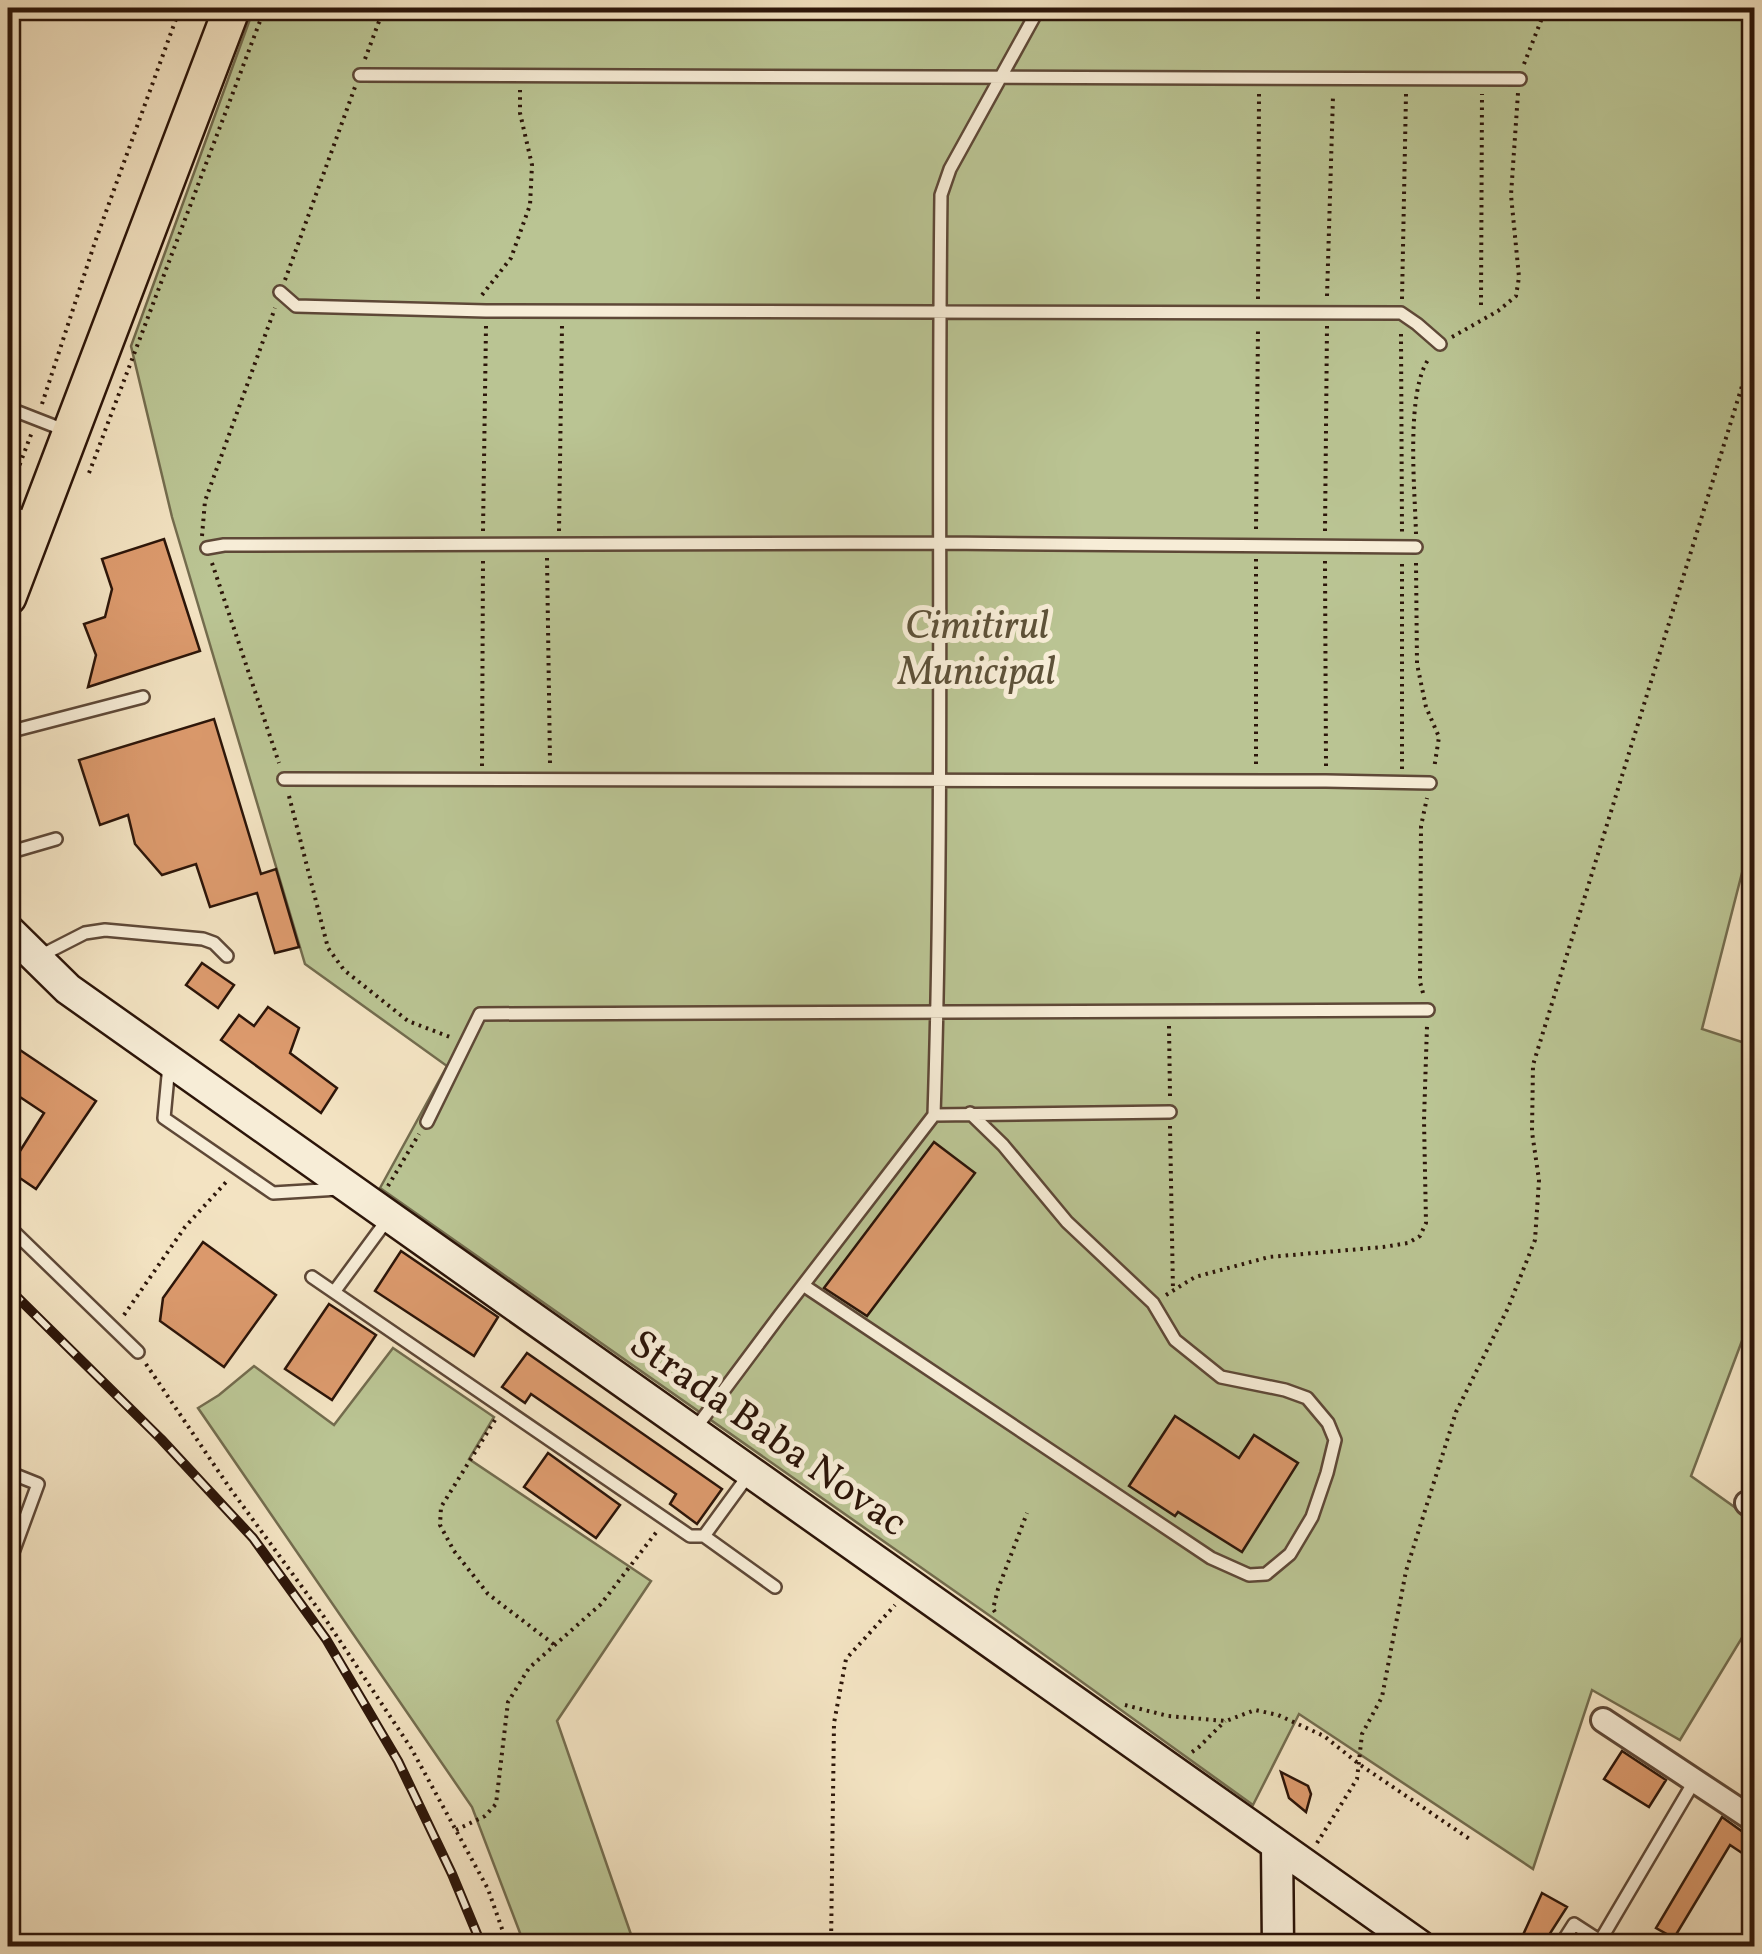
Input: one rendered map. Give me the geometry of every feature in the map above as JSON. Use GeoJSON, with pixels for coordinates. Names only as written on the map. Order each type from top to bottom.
{"type":"FeatureCollection","features":[{"type":"Feature","properties":{"kind":"main road"},"geometry":{"type":"LineString","coordinates":[[15,561],[71,433],[232,8]]}},
{"type":"Feature","properties":{"kind":"main road","name":"Strada Baba Novac"},"geometry":{"type":"LineString","coordinates":[[8,930],[22,960],[1420,1946]]}},
{"type":"Feature","properties":{"kind":"main road"},"geometry":{"type":"LineString","coordinates":[[1277,1846],[1278,1946]]}},
{"type":"Feature","properties":{"kind":"street"},"geometry":{"type":"LineString","coordinates":[[1602,1720],[1754,1820]]}},
{"type":"Feature","properties":{"kind":"lane"},"geometry":{"type":"LineString","coordinates":[[693,1432],[934,1115],[941,195],[950,169],[1040,8]]}},
{"type":"Feature","properties":{"kind":"lane"},"geometry":{"type":"LineString","coordinates":[[360,75],[1520,80]]}},
{"type":"Feature","properties":{"kind":"lane"},"geometry":{"type":"LineString","coordinates":[[280,292],[296,306],[470,311],[1402,313],[1440,344]]}},
{"type":"Feature","properties":{"kind":"lane"},"geometry":{"type":"LineString","coordinates":[[8,408],[71,433]]}},
{"type":"Feature","properties":{"kind":"lane"},"geometry":{"type":"LineString","coordinates":[[207,548],[941,543],[1416,547]]}},
{"type":"Feature","properties":{"kind":"lane"},"geometry":{"type":"LineString","coordinates":[[8,732],[143,697]]}},
{"type":"Feature","properties":{"kind":"lane"},"geometry":{"type":"LineString","coordinates":[[284,779],[1430,783]]}},
{"type":"Feature","properties":{"kind":"lane"},"geometry":{"type":"LineString","coordinates":[[8,852],[56,839]]}},
{"type":"Feature","properties":{"kind":"lane"},"geometry":{"type":"LineString","coordinates":[[22,960],[85,933],[105,930],[203,939],[227,956]]}},
{"type":"Feature","properties":{"kind":"lane"},"geometry":{"type":"LineString","coordinates":[[427,1122],[480,1014],[1428,1010]]}},
{"type":"Feature","properties":{"kind":"lane"},"geometry":{"type":"LineString","coordinates":[[169,1061],[164,1118],[274,1193],[350,1188]]}},
{"type":"Feature","properties":{"kind":"lane"},"geometry":{"type":"LineString","coordinates":[[934,1115],[1170,1112]]}},
{"type":"Feature","properties":{"kind":"lane"},"geometry":{"type":"LineString","coordinates":[[803,1285],[1211,1558],[1250,1574],[1266,1574],[1290,1554],[1312,1516],[1327,1473],[1335,1440],[1328,1424],[1307,1398],[1221,1376],[1175,1340],[1154,1303],[1068,1222],[1003,1145],[970,1113]]}},
{"type":"Feature","properties":{"kind":"lane"},"geometry":{"type":"LineString","coordinates":[[334,1292],[382,1211]]}},
{"type":"Feature","properties":{"kind":"lane"},"geometry":{"type":"LineString","coordinates":[[8,1226],[138,1352]]}},
{"type":"Feature","properties":{"kind":"lane"},"geometry":{"type":"LineString","coordinates":[[312,1277],[666,1520],[690,1536],[704,1536],[775,1587]]}},
{"type":"Feature","properties":{"kind":"lane"},"geometry":{"type":"LineString","coordinates":[[8,1472],[38,1484],[8,1566]]}},
{"type":"Feature","properties":{"kind":"lane"},"geometry":{"type":"LineString","coordinates":[[704,1536],[751,1472]]}},
{"type":"Feature","properties":{"kind":"lane"},"geometry":{"type":"LineString","coordinates":[[1560,1946],[1574,1924],[1604,1944],[1695,1780]]}},
{"type":"Feature","properties":{"kind":"path"},"geometry":{"type":"LineString","coordinates":[[8,497],[180,8]]}},
{"type":"Feature","properties":{"kind":"path"},"geometry":{"type":"LineString","coordinates":[[89,473],[265,8]]}},
{"type":"Feature","properties":{"kind":"path"},"geometry":{"type":"LineString","coordinates":[[1154,1303],[1195,1277],[1269,1257],[1408,1243],[1420,1236],[1426,1223],[1428,1010],[1420,982],[1421,826],[1439,737],[1426,708],[1417,664],[1414,402],[1424,364],[1440,344],[1498,312],[1516,296],[1519,277],[1511,195],[1518,90],[1526,54],[1546,8]]}},
{"type":"Feature","properties":{"kind":"path"},"geometry":{"type":"LineString","coordinates":[[470,311],[512,258],[530,206],[532,165],[520,113],[520,75]]}},
{"type":"Feature","properties":{"kind":"path"},"geometry":{"type":"LineString","coordinates":[[1256,781],[1259,79]]}},
{"type":"Feature","properties":{"kind":"path"},"geometry":{"type":"LineString","coordinates":[[1326,781],[1327,312],[1334,79]]}},
{"type":"Feature","properties":{"kind":"path"},"geometry":{"type":"LineString","coordinates":[[1481,305],[1482,80]]}},
{"type":"Feature","properties":{"kind":"path"},"geometry":{"type":"LineString","coordinates":[[550,778],[553,544],[562,311]]}},
{"type":"Feature","properties":{"kind":"path"},"geometry":{"type":"LineString","coordinates":[[1304,1864],[1357,1779],[1362,1734],[1382,1697],[1406,1571],[1456,1412],[1508,1308],[1535,1240],[1539,1180],[1532,1132],[1533,1066],[1754,348]]}},
{"type":"Feature","properties":{"kind":"path"},"geometry":{"type":"LineString","coordinates":[[1402,547],[1403,783]]}},
{"type":"Feature","properties":{"kind":"path"},"geometry":{"type":"LineString","coordinates":[[1168,1011],[1173,1291]]}},
{"type":"Feature","properties":{"kind":"path"},"geometry":{"type":"LineString","coordinates":[[382,1211],[427,1122]]}},
{"type":"Feature","properties":{"kind":"path"},"geometry":{"type":"LineString","coordinates":[[114,1329],[186,1228],[238,1169]]}},
{"type":"Feature","properties":{"kind":"path"},"geometry":{"type":"LineString","coordinates":[[138,1352],[411,1748],[488,1889],[508,1946]]}},
{"type":"Feature","properties":{"kind":"path"},"geometry":{"type":"LineString","coordinates":[[502,1407],[441,1507],[440,1525],[454,1551],[488,1594],[556,1646]]}},
{"type":"Feature","properties":{"kind":"path"},"geometry":{"type":"LineString","coordinates":[[1004,1624],[993,1609],[1027,1514]]}},
{"type":"Feature","properties":{"kind":"path"},"geometry":{"type":"LineString","coordinates":[[456,1830],[485,1816],[496,1804],[508,1702],[529,1668],[601,1604],[666,1520]]}},
{"type":"Feature","properties":{"kind":"path"},"geometry":{"type":"LineString","coordinates":[[831,1946],[834,1723],[846,1659],[912,1586]]}},
{"type":"Feature","properties":{"kind":"path"},"geometry":{"type":"LineString","coordinates":[[1118,1704],[1168,1716],[1226,1721]]}},
{"type":"Feature","properties":{"kind":"path"},"geometry":{"type":"LineString","coordinates":[[1166,1766],[1199,1748],[1226,1721],[1255,1710],[1278,1714],[1324,1736],[1471,1840]]}},
{"type":"Feature","properties":{"kind":"green space","name":"Cimitirul Municipal"},"geometry":{"type":"Polygon","coordinates":[[[254,8],[1754,8],[1754,826],[1702,1029],[1754,1046],[1754,1309],[1691,1476],[1754,1521],[1754,1618],[1680,1740],[1592,1690],[1533,1869],[1299,1714],[1253,1805],[380,1188],[447,1066],[305,964],[172,517],[131,346],[254,8]]]}},
{"type":"Feature","properties":{"kind":"green space"},"geometry":{"type":"Polygon","coordinates":[[[393,1348],[494,1417],[469,1459],[651,1581],[557,1721],[635,1946],[525,1946],[472,1807],[198,1408],[254,1366],[334,1425],[393,1348]]]}},
{"type":"Feature","properties":{"kind":"building"},"geometry":{"type":"Polygon","coordinates":[[[164,539],[200,651],[88,687],[96,655],[84,624],[105,617],[112,589],[102,559],[164,539]]]}},
{"type":"Feature","properties":{"kind":"building"},"geometry":{"type":"Polygon","coordinates":[[[214,719],[261,874],[276,869],[299,947],[275,953],[257,893],[210,907],[196,864],[162,875],[135,844],[128,815],[100,825],[79,760],[214,719]]]}},
{"type":"Feature","properties":{"kind":"building"},"geometry":{"type":"Polygon","coordinates":[[[202,963],[234,985],[218,1008],[186,985],[202,963]]]}},
{"type":"Feature","properties":{"kind":"building"},"geometry":{"type":"Polygon","coordinates":[[[268,1007],[299,1028],[290,1053],[337,1088],[321,1113],[221,1040],[239,1015],[254,1026],[268,1007]]]}},
{"type":"Feature","properties":{"kind":"building"},"geometry":{"type":"Polygon","coordinates":[[[8,1042],[96,1101],[36,1189],[8,1170],[44,1113],[8,1089],[8,1042]]]}},
{"type":"Feature","properties":{"kind":"building"},"geometry":{"type":"Polygon","coordinates":[[[934,1142],[975,1173],[867,1316],[824,1288],[934,1142]]]}},
{"type":"Feature","properties":{"kind":"building"},"geometry":{"type":"Polygon","coordinates":[[[203,1242],[276,1295],[224,1367],[160,1321],[163,1298],[203,1242]]]}},
{"type":"Feature","properties":{"kind":"building"},"geometry":{"type":"Polygon","coordinates":[[[401,1251],[498,1317],[474,1356],[375,1291],[401,1251]]]}},
{"type":"Feature","properties":{"kind":"building"},"geometry":{"type":"Polygon","coordinates":[[[329,1304],[376,1335],[332,1400],[285,1369],[329,1304]]]}},
{"type":"Feature","properties":{"kind":"building"},"geometry":{"type":"Polygon","coordinates":[[[527,1353],[722,1489],[697,1524],[670,1504],[676,1494],[531,1394],[525,1403],[502,1387],[527,1353]]]}},
{"type":"Feature","properties":{"kind":"building"},"geometry":{"type":"Polygon","coordinates":[[[1175,1416],[1239,1458],[1254,1435],[1298,1463],[1242,1552],[1129,1486],[1175,1416]]]}},
{"type":"Feature","properties":{"kind":"building"},"geometry":{"type":"Polygon","coordinates":[[[548,1453],[620,1505],[596,1538],[524,1487],[548,1453]]]}},
{"type":"Feature","properties":{"kind":"building"},"geometry":{"type":"Polygon","coordinates":[[[1622,1751],[1666,1780],[1649,1807],[1604,1779],[1622,1751]]]}},
{"type":"Feature","properties":{"kind":"building"},"geometry":{"type":"Polygon","coordinates":[[[1281,1772],[1308,1786],[1311,1794],[1306,1812],[1289,1798],[1281,1772]]]}},
{"type":"Feature","properties":{"kind":"building"},"geometry":{"type":"Polygon","coordinates":[[[1722,1817],[1754,1840],[1754,1861],[1730,1845],[1674,1938],[1656,1928],[1722,1817]]]}},
{"type":"Feature","properties":{"kind":"building"},"geometry":{"type":"Polygon","coordinates":[[[1542,1893],[1567,1907],[1542,1946],[1518,1946],[1542,1893]]]}},
{"type":"Feature","properties":{"kind":"railway"},"geometry":{"type":"LineString","coordinates":[[8,1288],[161,1439],[253,1538],[326,1639],[398,1761],[482,1946]]}}]}
